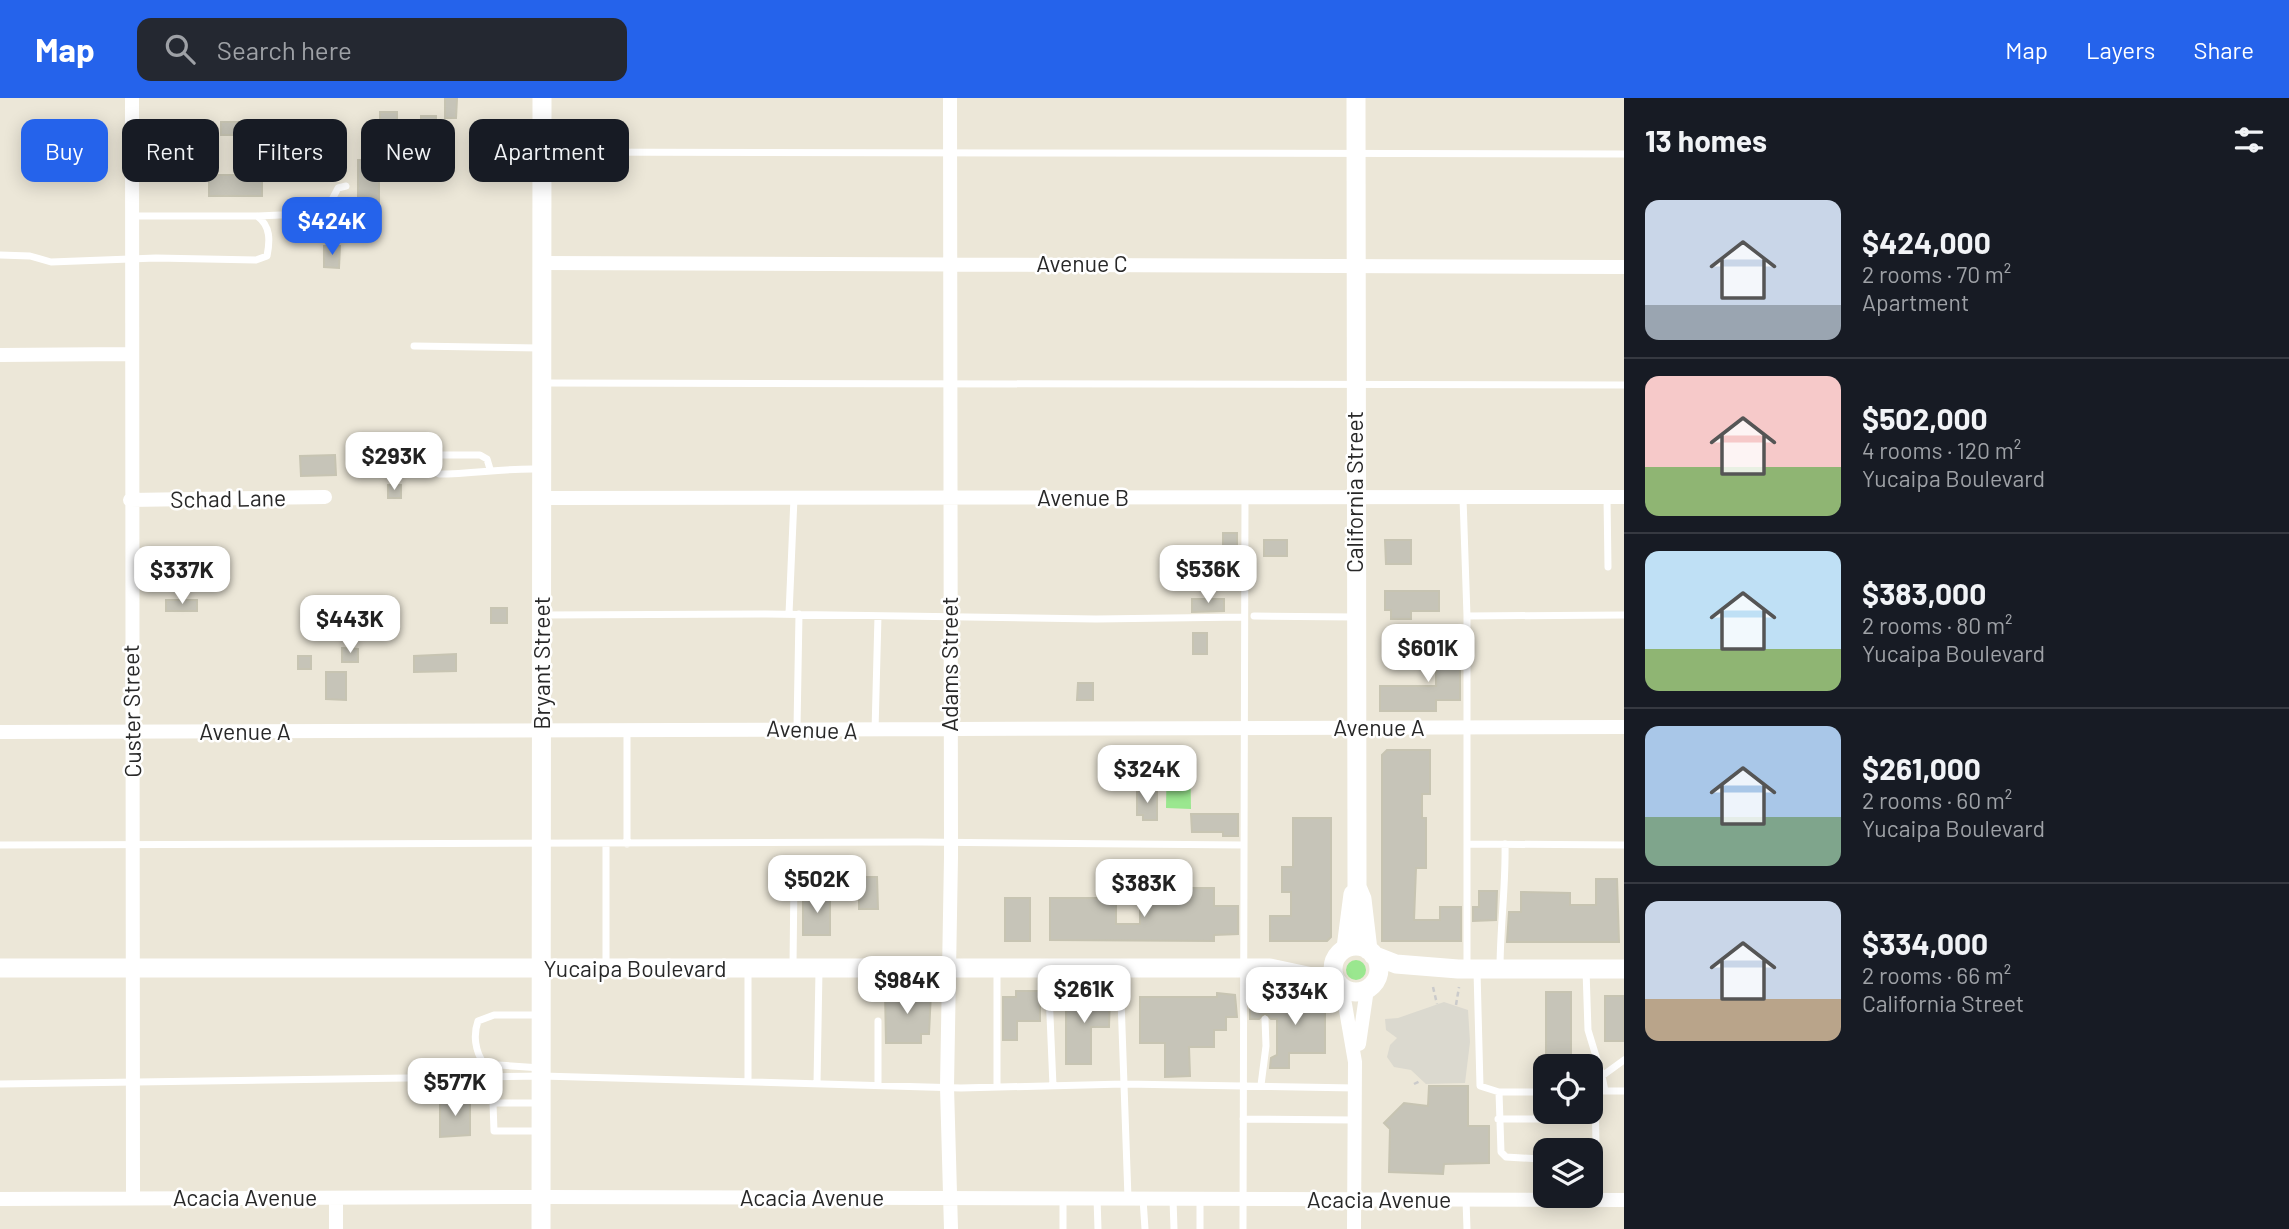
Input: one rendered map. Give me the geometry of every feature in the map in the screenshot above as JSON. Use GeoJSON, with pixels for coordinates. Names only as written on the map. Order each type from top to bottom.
{"type":"FeatureCollection","features":[{"type":"Feature","properties":{"kind":"street","name":"Custer Street"},"geometry":{"type":"LineString","coordinates":[[132,98],[130,500],[134,733],[133,1198]]}},
{"type":"Feature","properties":{"kind":"street","name":"Bryant Street"},"geometry":{"type":"LineString","coordinates":[[542,98],[542,119]]}},
{"type":"Feature","properties":{"kind":"street","name":"Adams Street"},"geometry":{"type":"LineString","coordinates":[[950,98],[951,843],[947,1087],[951,1229]]}},
{"type":"Feature","properties":{"kind":"street","name":"California Street"},"geometry":{"type":"LineString","coordinates":[[1356,98],[1354,617],[1357,887],[1362,899],[1371,952]]}},
{"type":"Feature","properties":{"kind":"street","name":"Bryant Street"},"geometry":{"type":"LineString","coordinates":[[541,182],[539,383],[543,469],[541,1229]]}},
{"type":"Feature","properties":{"kind":"street","name":"Avenue C"},"geometry":{"type":"LineString","coordinates":[[540,264],[1355,264],[1624,267]]}},
{"type":"Feature","properties":{"kind":"street"},"geometry":{"type":"LineString","coordinates":[[0,355],[130,354]]}},
{"type":"Feature","properties":{"kind":"street","name":"Schad Lane"},"geometry":{"type":"LineString","coordinates":[[130,500],[325,497]]}},
{"type":"Feature","properties":{"kind":"street","name":"Avenue B"},"geometry":{"type":"LineString","coordinates":[[542,498],[1624,498]]}},
{"type":"Feature","properties":{"kind":"street","name":"Avenue A"},"geometry":{"type":"LineString","coordinates":[[0,732],[797,728],[876,732],[1624,727]]}},
{"type":"Feature","properties":{"kind":"street","name":"California Street"},"geometry":{"type":"LineString","coordinates":[[1343,951],[1351,898],[1357,887]]}},
{"type":"Feature","properties":{"kind":"street"},"geometry":{"type":"LineString","coordinates":[[1355,1062],[1333,967],[1343,951],[1357,946],[1396,964],[1465,974]]}},
{"type":"Feature","properties":{"kind":"street","name":"Yucaipa Boulevard"},"geometry":{"type":"LineString","coordinates":[[0,968],[1242,969],[1267,968],[1343,951]]}},
{"type":"Feature","properties":{"kind":"street"},"geometry":{"type":"LineString","coordinates":[[1354,1229],[1355,1062],[1368,988],[1378,975],[1371,952]]}},
{"type":"Feature","properties":{"kind":"street","name":"Yucaipa Boulevard"},"geometry":{"type":"LineString","coordinates":[[1267,968],[1339,985]]}},
{"type":"Feature","properties":{"kind":"street"},"geometry":{"type":"LineString","coordinates":[[1339,985],[1354,992],[1388,980],[1500,969],[1624,969]]}},
{"type":"Feature","properties":{"kind":"street","name":"Acacia Avenue"},"geometry":{"type":"LineString","coordinates":[[0,1199],[1063,1197],[1354,1201],[1533,1200]]}},
{"type":"Feature","properties":{"kind":"street"},"geometry":{"type":"LineString","coordinates":[[336,1198],[336,1229]]}},
{"type":"Feature","properties":{"kind":"street","name":"Acacia Avenue"},"geometry":{"type":"LineString","coordinates":[[1603,1200],[1624,1200]]}},
{"type":"Feature","properties":{"kind":"lane"},"geometry":{"type":"LineString","coordinates":[[629,152],[1624,154]]}},
{"type":"Feature","properties":{"kind":"lane"},"geometry":{"type":"LineString","coordinates":[[131,216],[325,213],[338,188],[346,186]]}},
{"type":"Feature","properties":{"kind":"lane"},"geometry":{"type":"LineString","coordinates":[[0,255],[30,256],[51,262],[131,259],[256,260],[267,256],[269,245],[264,221],[257,216]]}},
{"type":"Feature","properties":{"kind":"lane"},"geometry":{"type":"LineString","coordinates":[[414,346],[539,348]]}},
{"type":"Feature","properties":{"kind":"lane"},"geometry":{"type":"LineString","coordinates":[[539,383],[1624,385]]}},
{"type":"Feature","properties":{"kind":"lane"},"geometry":{"type":"LineString","coordinates":[[490,469],[487,459],[481,454],[433,455],[434,470],[439,474],[481,474],[490,469],[543,469]]}},
{"type":"Feature","properties":{"kind":"lane"},"geometry":{"type":"LineString","coordinates":[[1463,496],[1467,616],[1465,974],[1479,1086],[1499,1092],[1533,1092]]}},
{"type":"Feature","properties":{"kind":"lane"},"geometry":{"type":"LineString","coordinates":[[1607,497],[1608,567]]}},
{"type":"Feature","properties":{"kind":"lane"},"geometry":{"type":"LineString","coordinates":[[789,614],[794,498]]}},
{"type":"Feature","properties":{"kind":"lane"},"geometry":{"type":"LineString","coordinates":[[1243,1229],[1245,498]]}},
{"type":"Feature","properties":{"kind":"lane"},"geometry":{"type":"LineString","coordinates":[[797,728],[799,614]]}},
{"type":"Feature","properties":{"kind":"lane"},"geometry":{"type":"LineString","coordinates":[[542,615],[1244,617]]}},
{"type":"Feature","properties":{"kind":"lane"},"geometry":{"type":"LineString","coordinates":[[1467,616],[1624,615]]}},
{"type":"Feature","properties":{"kind":"lane"},"geometry":{"type":"LineString","coordinates":[[876,732],[878,616]]}},
{"type":"Feature","properties":{"kind":"lane"},"geometry":{"type":"LineString","coordinates":[[1254,617],[1354,617]]}},
{"type":"Feature","properties":{"kind":"lane"},"geometry":{"type":"LineString","coordinates":[[626,729],[627,844]]}},
{"type":"Feature","properties":{"kind":"lane"},"geometry":{"type":"LineString","coordinates":[[606,844],[606,969]]}},
{"type":"Feature","properties":{"kind":"lane"},"geometry":{"type":"LineString","coordinates":[[1467,844],[1624,845]]}},
{"type":"Feature","properties":{"kind":"lane"},"geometry":{"type":"LineString","coordinates":[[1500,969],[1506,844]]}},
{"type":"Feature","properties":{"kind":"lane"},"geometry":{"type":"LineString","coordinates":[[0,845],[1243,845]]}},
{"type":"Feature","properties":{"kind":"lane"},"geometry":{"type":"LineString","coordinates":[[793,969],[794,878],[802,869],[826,869]]}},
{"type":"Feature","properties":{"kind":"lane"},"geometry":{"type":"LineString","coordinates":[[1120,968],[1128,1198]]}},
{"type":"Feature","properties":{"kind":"lane"},"geometry":{"type":"LineString","coordinates":[[1265,1002],[1267,968]]}},
{"type":"Feature","properties":{"kind":"lane"},"geometry":{"type":"LineString","coordinates":[[748,969],[748,1082]]}},
{"type":"Feature","properties":{"kind":"lane"},"geometry":{"type":"LineString","coordinates":[[817,1084],[819,969]]}},
{"type":"Feature","properties":{"kind":"lane"},"geometry":{"type":"LineString","coordinates":[[997,969],[997,1087]]}},
{"type":"Feature","properties":{"kind":"lane"},"geometry":{"type":"LineString","coordinates":[[1048,969],[1053,1086]]}},
{"type":"Feature","properties":{"kind":"lane"},"geometry":{"type":"LineString","coordinates":[[1586,969],[1587,1030],[1595,1054]]}},
{"type":"Feature","properties":{"kind":"lane"},"geometry":{"type":"LineString","coordinates":[[542,1015],[487,1016],[478,1021],[475,1034],[478,1053],[484,1064],[542,1072]]}},
{"type":"Feature","properties":{"kind":"lane"},"geometry":{"type":"LineString","coordinates":[[1261,1085],[1266,1046],[1265,1019]]}},
{"type":"Feature","properties":{"kind":"lane"},"geometry":{"type":"LineString","coordinates":[[878,1021],[878,1085]]}},
{"type":"Feature","properties":{"kind":"lane"},"geometry":{"type":"LineString","coordinates":[[1603,1075],[1624,1060]]}},
{"type":"Feature","properties":{"kind":"lane"},"geometry":{"type":"LineString","coordinates":[[0,1084],[542,1072],[748,1082],[947,1087],[1124,1084],[1354,1088]]}},
{"type":"Feature","properties":{"kind":"lane"},"geometry":{"type":"LineString","coordinates":[[1603,1081],[1605,1091],[1624,1091]]}},
{"type":"Feature","properties":{"kind":"lane"},"geometry":{"type":"LineString","coordinates":[[1499,1092],[1501,1152],[1506,1157],[1533,1158]]}},
{"type":"Feature","properties":{"kind":"lane"},"geometry":{"type":"LineString","coordinates":[[542,1103],[493,1103],[494,1131],[542,1130]]}},
{"type":"Feature","properties":{"kind":"lane"},"geometry":{"type":"LineString","coordinates":[[1243,1119],[1354,1120]]}},
{"type":"Feature","properties":{"kind":"lane"},"geometry":{"type":"LineString","coordinates":[[1498,1119],[1533,1119]]}},
{"type":"Feature","properties":{"kind":"lane"},"geometry":{"type":"LineString","coordinates":[[1063,1197],[1063,1229]]}},
{"type":"Feature","properties":{"kind":"lane"},"geometry":{"type":"LineString","coordinates":[[1097,1198],[1098,1229]]}},
{"type":"Feature","properties":{"kind":"lane"},"geometry":{"type":"LineString","coordinates":[[1143,1199],[1145,1229]]}},
{"type":"Feature","properties":{"kind":"lane"},"geometry":{"type":"LineString","coordinates":[[1173,1199],[1174,1229]]}},
{"type":"Feature","properties":{"kind":"lane"},"geometry":{"type":"LineString","coordinates":[[1200,1199],[1200,1229]]}},
{"type":"Feature","properties":{"kind":"lane"},"geometry":{"type":"LineString","coordinates":[[1466,1200],[1467,1229]]}},
{"type":"Feature","properties":{"kind":"path"},"geometry":{"type":"LineString","coordinates":[[1456,1005],[1465,974]]}},
{"type":"Feature","properties":{"kind":"path"},"geometry":{"type":"LineString","coordinates":[[1433,987],[1437,1004]]}},
{"type":"Feature","properties":{"kind":"path"},"geometry":{"type":"LineString","coordinates":[[1414,1084],[1420,1081]]}},
{"type":"Feature","properties":{"kind":"green space"},"geometry":{"type":"Polygon","coordinates":[[[1167,750],[1190,750],[1191,809],[1166,808],[1167,750]]]}},
{"type":"Feature","properties":{"kind":"green space"},"geometry":{"type":"Polygon","coordinates":[[[1352,960],[1360,960],[1366,970],[1360,980],[1352,980],[1346,974],[1346,966],[1352,960]]]}},
{"type":"Feature","properties":{"kind":"shaded area"},"geometry":{"type":"Polygon","coordinates":[[[1444,1002],[1468,1010],[1470,1042],[1465,1083],[1426,1084],[1411,1070],[1394,1067],[1387,1057],[1390,1045],[1397,1038],[1386,1030],[1385,1019],[1398,1018],[1444,1002]]]}},
{"type":"Feature","properties":{"kind":"building"},"geometry":{"type":"Polygon","coordinates":[[[445,99],[457,99],[456,118],[445,118],[445,99]]]}},
{"type":"Feature","properties":{"kind":"building"},"geometry":{"type":"Polygon","coordinates":[[[380,112],[397,112],[397,119],[380,119],[380,112]]]}},
{"type":"Feature","properties":{"kind":"building"},"geometry":{"type":"Polygon","coordinates":[[[421,116],[436,116],[436,119],[421,119],[421,116]]]}},
{"type":"Feature","properties":{"kind":"building"},"geometry":{"type":"Polygon","coordinates":[[[221,122],[233,122],[233,135],[221,135],[221,122]]]}},
{"type":"Feature","properties":{"kind":"building"},"geometry":{"type":"Polygon","coordinates":[[[358,160],[361,160],[361,182],[379,182],[379,211],[358,211],[358,160]]]}},
{"type":"Feature","properties":{"kind":"building"},"geometry":{"type":"Polygon","coordinates":[[[219,175],[233,175],[233,182],[262,182],[262,196],[209,196],[209,182],[219,182],[219,175]]]}},
{"type":"Feature","properties":{"kind":"building"},"geometry":{"type":"Polygon","coordinates":[[[324,246],[340,246],[339,268],[324,267],[324,246]]]}},
{"type":"Feature","properties":{"kind":"building"},"geometry":{"type":"Polygon","coordinates":[[[335,455],[336,475],[301,476],[300,456],[335,455]]]}},
{"type":"Feature","properties":{"kind":"building"},"geometry":{"type":"Polygon","coordinates":[[[388,485],[401,485],[401,498],[388,498],[388,485]]]}},
{"type":"Feature","properties":{"kind":"building"},"geometry":{"type":"Polygon","coordinates":[[[1223,533],[1237,533],[1237,562],[1223,562],[1223,533]]]}},
{"type":"Feature","properties":{"kind":"building"},"geometry":{"type":"Polygon","coordinates":[[[1264,540],[1287,540],[1287,556],[1264,556],[1264,540]]]}},
{"type":"Feature","properties":{"kind":"building"},"geometry":{"type":"Polygon","coordinates":[[[1385,540],[1411,540],[1411,564],[1386,564],[1385,540]]]}},
{"type":"Feature","properties":{"kind":"building"},"geometry":{"type":"Polygon","coordinates":[[[1385,591],[1439,591],[1439,611],[1411,611],[1411,619],[1391,619],[1391,610],[1385,610],[1385,591]]]}},
{"type":"Feature","properties":{"kind":"building"},"geometry":{"type":"Polygon","coordinates":[[[1192,599],[1224,599],[1224,611],[1192,612],[1192,599]]]}},
{"type":"Feature","properties":{"kind":"building"},"geometry":{"type":"Polygon","coordinates":[[[166,600],[197,600],[197,611],[166,611],[166,600]]]}},
{"type":"Feature","properties":{"kind":"building"},"geometry":{"type":"Polygon","coordinates":[[[491,608],[507,608],[507,623],[491,623],[491,608]]]}},
{"type":"Feature","properties":{"kind":"building"},"geometry":{"type":"Polygon","coordinates":[[[1193,633],[1207,633],[1207,654],[1193,654],[1193,633]]]}},
{"type":"Feature","properties":{"kind":"building"},"geometry":{"type":"Polygon","coordinates":[[[1436,640],[1460,640],[1460,700],[1436,700],[1436,711],[1380,711],[1380,686],[1436,686],[1436,640]]]}},
{"type":"Feature","properties":{"kind":"building"},"geometry":{"type":"Polygon","coordinates":[[[342,648],[358,649],[358,662],[342,662],[342,648]]]}},
{"type":"Feature","properties":{"kind":"building"},"geometry":{"type":"Polygon","coordinates":[[[456,654],[456,671],[414,672],[414,656],[456,654]]]}},
{"type":"Feature","properties":{"kind":"building"},"geometry":{"type":"Polygon","coordinates":[[[298,656],[311,656],[311,669],[298,669],[298,656]]]}},
{"type":"Feature","properties":{"kind":"building"},"geometry":{"type":"Polygon","coordinates":[[[326,672],[346,672],[346,700],[326,699],[326,672]]]}},
{"type":"Feature","properties":{"kind":"building"},"geometry":{"type":"Polygon","coordinates":[[[1078,683],[1093,683],[1093,700],[1077,700],[1078,683]]]}},
{"type":"Feature","properties":{"kind":"building"},"geometry":{"type":"Polygon","coordinates":[[[1387,750],[1430,750],[1430,794],[1422,794],[1422,818],[1426,818],[1426,868],[1416,868],[1414,920],[1440,920],[1440,907],[1461,907],[1461,941],[1382,941],[1382,755],[1387,750]]]}},
{"type":"Feature","properties":{"kind":"building"},"geometry":{"type":"Polygon","coordinates":[[[1157,790],[1157,820],[1143,820],[1143,815],[1137,815],[1137,791],[1157,790]]]}},
{"type":"Feature","properties":{"kind":"building"},"geometry":{"type":"Polygon","coordinates":[[[1191,814],[1238,814],[1238,836],[1223,836],[1223,832],[1192,832],[1191,814]]]}},
{"type":"Feature","properties":{"kind":"building"},"geometry":{"type":"Polygon","coordinates":[[[1293,818],[1331,818],[1331,937],[1327,941],[1270,941],[1270,916],[1291,916],[1291,892],[1282,892],[1282,867],[1293,867],[1293,818]]]}},
{"type":"Feature","properties":{"kind":"building"},"geometry":{"type":"Polygon","coordinates":[[[859,877],[877,877],[878,909],[859,909],[859,877]]]}},
{"type":"Feature","properties":{"kind":"building"},"geometry":{"type":"Polygon","coordinates":[[[1596,879],[1617,879],[1619,942],[1507,942],[1509,912],[1521,912],[1521,892],[1570,893],[1570,905],[1596,905],[1596,879]]]}},
{"type":"Feature","properties":{"kind":"building"},"geometry":{"type":"Polygon","coordinates":[[[1190,888],[1214,888],[1214,906],[1238,906],[1238,934],[1214,935],[1214,941],[1050,940],[1050,898],[1116,898],[1116,924],[1140,924],[1140,904],[1165,904],[1165,892],[1190,892],[1190,888]]]}},
{"type":"Feature","properties":{"kind":"building"},"geometry":{"type":"Polygon","coordinates":[[[1479,891],[1497,891],[1496,920],[1473,921],[1473,907],[1479,907],[1479,891]]]}},
{"type":"Feature","properties":{"kind":"building"},"geometry":{"type":"Polygon","coordinates":[[[803,894],[830,894],[830,935],[803,935],[803,894]]]}},
{"type":"Feature","properties":{"kind":"building"},"geometry":{"type":"Polygon","coordinates":[[[1005,898],[1030,898],[1030,941],[1005,941],[1005,898]]]}},
{"type":"Feature","properties":{"kind":"building"},"geometry":{"type":"Polygon","coordinates":[[[1016,991],[1040,991],[1040,1021],[1017,1021],[1017,1040],[1003,1040],[1003,997],[1016,997],[1016,991]]]}},
{"type":"Feature","properties":{"kind":"building"},"geometry":{"type":"Polygon","coordinates":[[[885,992],[931,992],[929,1034],[921,1034],[921,1043],[886,1043],[885,992]]]}},
{"type":"Feature","properties":{"kind":"building"},"geometry":{"type":"Polygon","coordinates":[[[1546,992],[1571,992],[1571,1054],[1546,1054],[1546,992]]]}},
{"type":"Feature","properties":{"kind":"building"},"geometry":{"type":"Polygon","coordinates":[[[1093,993],[1110,993],[1109,1027],[1091,1027],[1091,1064],[1066,1064],[1066,997],[1093,997],[1093,993]]]}},
{"type":"Feature","properties":{"kind":"building"},"geometry":{"type":"Polygon","coordinates":[[[1217,993],[1235,995],[1237,1017],[1226,1017],[1226,1030],[1214,1030],[1214,1047],[1189,1047],[1190,1076],[1165,1077],[1165,1043],[1140,1043],[1140,997],[1217,997],[1217,993]]]}},
{"type":"Feature","properties":{"kind":"building"},"geometry":{"type":"Polygon","coordinates":[[[1605,996],[1624,996],[1624,1041],[1605,1041],[1605,996]]]}},
{"type":"Feature","properties":{"kind":"building"},"geometry":{"type":"Polygon","coordinates":[[[1287,997],[1325,998],[1325,1053],[1289,1053],[1289,1068],[1270,1068],[1271,1058],[1277,1055],[1277,1019],[1271,1019],[1265,1013],[1259,1019],[1250,1019],[1250,1002],[1259,1002],[1266,1008],[1271,1002],[1287,1002],[1287,997]]]}},
{"type":"Feature","properties":{"kind":"building"},"geometry":{"type":"Polygon","coordinates":[[[1429,1086],[1468,1086],[1468,1126],[1489,1126],[1489,1163],[1444,1164],[1443,1174],[1389,1172],[1390,1129],[1384,1123],[1404,1103],[1428,1106],[1429,1086]]]}},
{"type":"Feature","properties":{"kind":"building"},"geometry":{"type":"Polygon","coordinates":[[[440,1099],[465,1099],[465,1103],[470,1103],[470,1135],[440,1137],[440,1099]]]}}]}
